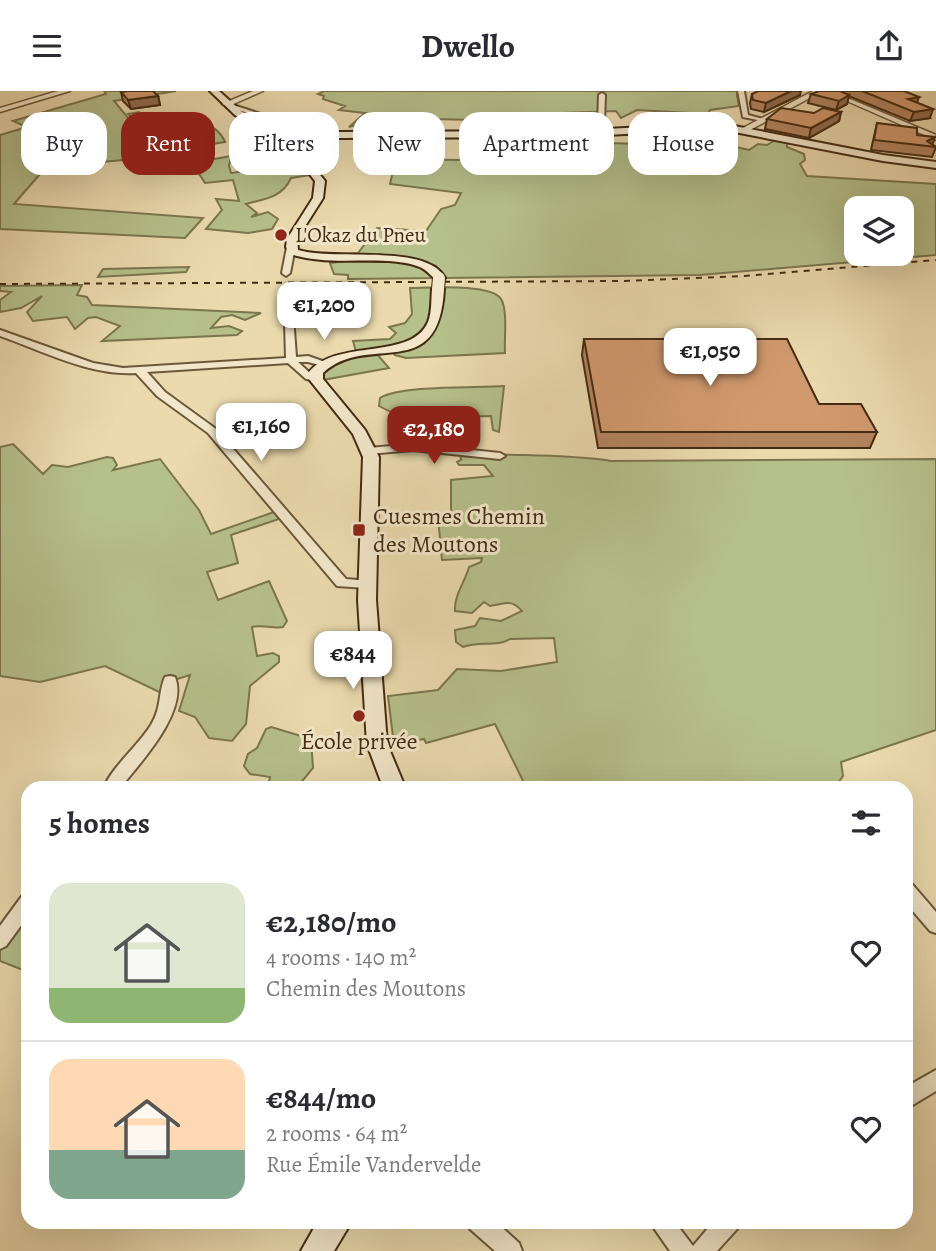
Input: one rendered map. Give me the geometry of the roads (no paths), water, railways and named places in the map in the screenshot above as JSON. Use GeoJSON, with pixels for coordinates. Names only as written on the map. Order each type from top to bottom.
{"type":"FeatureCollection","features":[{"type":"Feature","properties":{"kind":"main road"},"geometry":{"type":"LineString","coordinates":[[214,91],[243,112]]}},
{"type":"Feature","properties":{"kind":"main road"},"geometry":{"type":"LineString","coordinates":[[614,131],[701,125],[745,129],[883,158],[936,165]]}},
{"type":"Feature","properties":{"kind":"main road"},"geometry":{"type":"LineString","coordinates":[[339,135],[459,134]]}},
{"type":"Feature","properties":{"kind":"main road"},"geometry":{"type":"LineString","coordinates":[[314,175],[321,185],[318,198],[290,247],[294,252],[314,258],[418,262],[435,269],[438,284],[435,320],[429,331],[391,350],[342,357],[317,367],[369,451],[372,477],[366,584],[377,744],[392,781]]}},
{"type":"Feature","properties":{"kind":"main road"},"geometry":{"type":"LineString","coordinates":[[316,1251],[331,1229]]}},
{"type":"Feature","properties":{"kind":"street"},"geometry":{"type":"LineString","coordinates":[[2,108],[66,91]]}},
{"type":"Feature","properties":{"kind":"street"},"geometry":{"type":"LineString","coordinates":[[228,103],[258,91]]}},
{"type":"Feature","properties":{"kind":"street"},"geometry":{"type":"LineString","coordinates":[[741,91],[745,115],[761,120]]}},
{"type":"Feature","properties":{"kind":"street"},"geometry":{"type":"LineString","coordinates":[[745,129],[818,91],[828,91],[936,138]]}},
{"type":"Feature","properties":{"kind":"street"},"geometry":{"type":"LineString","coordinates":[[601,112],[602,95]]}},
{"type":"Feature","properties":{"kind":"street"},"geometry":{"type":"LineString","coordinates":[[228,103],[253,112]]}},
{"type":"Feature","properties":{"kind":"street"},"geometry":{"type":"LineString","coordinates":[[286,274],[290,247]]}},
{"type":"Feature","properties":{"kind":"street"},"geometry":{"type":"LineString","coordinates":[[0,333],[92,365],[139,370],[294,363],[317,367],[309,377],[294,363],[287,288]]}},
{"type":"Feature","properties":{"kind":"street"},"geometry":{"type":"LineString","coordinates":[[139,370],[161,394],[212,431],[342,583],[366,584]]}},
{"type":"Feature","properties":{"kind":"street"},"geometry":{"type":"LineString","coordinates":[[369,451],[413,447],[500,456]]}},
{"type":"Feature","properties":{"kind":"street"},"geometry":{"type":"LineString","coordinates":[[116,781],[165,716],[172,698],[170,681]]}},
{"type":"Feature","properties":{"kind":"street"},"geometry":{"type":"LineString","coordinates":[[913,898],[936,925]]}},
{"type":"Feature","properties":{"kind":"street"},"geometry":{"type":"LineString","coordinates":[[0,940],[21,912]]}},
{"type":"Feature","properties":{"kind":"street"},"geometry":{"type":"LineString","coordinates":[[913,1095],[936,1080]]}},
{"type":"Feature","properties":{"kind":"street"},"geometry":{"type":"LineString","coordinates":[[487,1229],[511,1251]]}},
{"type":"Feature","properties":{"kind":"street"},"geometry":{"type":"LineString","coordinates":[[666,1229],[684,1251]]}},
{"type":"Feature","properties":{"kind":"street"},"geometry":{"type":"LineString","coordinates":[[702,1251],[722,1229]]}},
{"type":"Feature","properties":{"kind":"railway"},"geometry":{"type":"LineString","coordinates":[[0,284],[624,281],[743,276],[936,260]]}},
{"type":"Feature","properties":{"kind":"place","name":"L'Okaz du Pneu"},"geometry":{"type":"Point","coordinates":[281,235]}},
{"type":"Feature","properties":{"kind":"place","name":"Cuesmes Chemin des Moutons"},"geometry":{"type":"Point","coordinates":[359,530]}},
{"type":"Feature","properties":{"kind":"place","name":"École privée"},"geometry":{"type":"Point","coordinates":[359,716]}}]}
